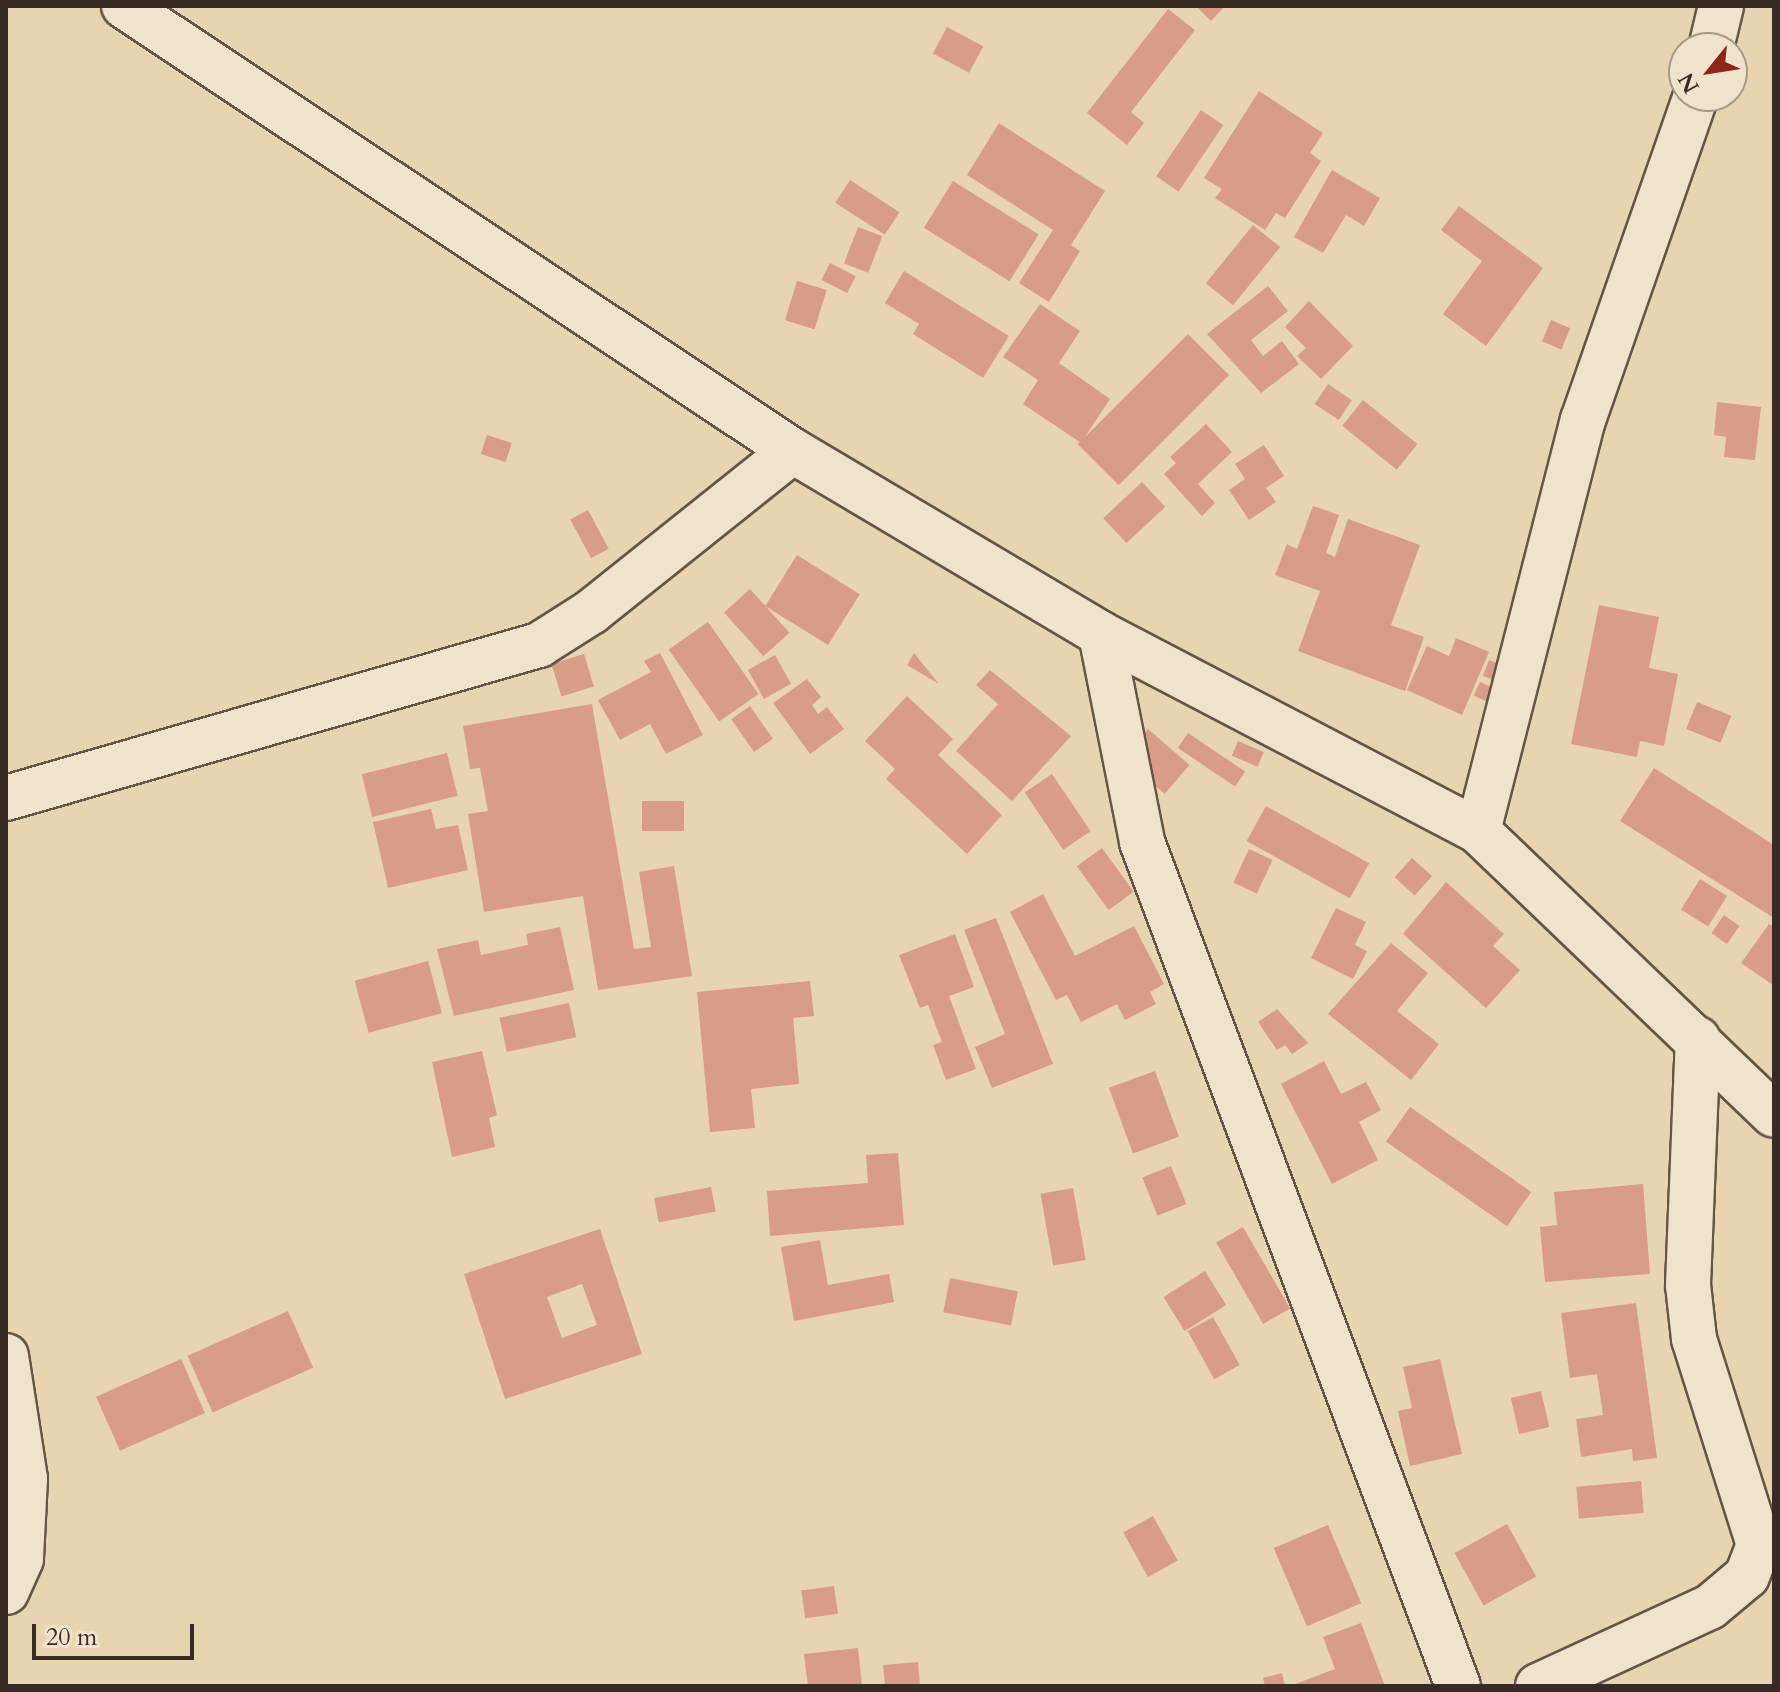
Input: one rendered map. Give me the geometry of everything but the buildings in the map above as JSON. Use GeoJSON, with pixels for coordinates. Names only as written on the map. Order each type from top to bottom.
{"type":"FeatureCollection","features":[{"type":"Feature","properties":{"kind":"street"},"geometry":{"type":"LineString","coordinates":[[124,6],[793,451],[1101,634],[1478,831],[1774,1115]]}},
{"type":"Feature","properties":{"kind":"street"},"geometry":{"type":"LineString","coordinates":[[1715,32],[1721,6]]}},
{"type":"Feature","properties":{"kind":"street"},"geometry":{"type":"LineString","coordinates":[[1478,831],[1583,420],[1690,112]]}},
{"type":"Feature","properties":{"kind":"street"},"geometry":{"type":"LineString","coordinates":[[6,798],[539,645],[591,612],[793,451]]}},
{"type":"Feature","properties":{"kind":"street"},"geometry":{"type":"LineString","coordinates":[[1101,634],[1142,842],[1458,1686]]}},
{"type":"Feature","properties":{"kind":"street"},"geometry":{"type":"LineString","coordinates":[[1538,1686],[1710,1607],[1747,1576],[1759,1545],[1694,1339],[1688,1285],[1698,1039]]}},
{"type":"Feature","properties":{"kind":"street"},"geometry":{"type":"LineString","coordinates":[[6,1356],[25,1479],[21,1559],[6,1592]]}}]}
